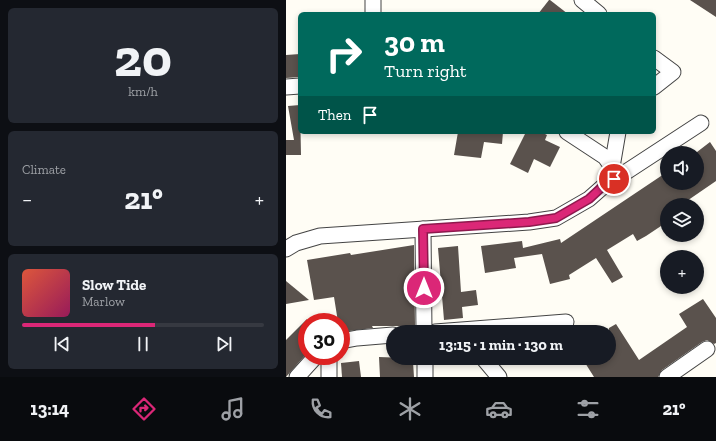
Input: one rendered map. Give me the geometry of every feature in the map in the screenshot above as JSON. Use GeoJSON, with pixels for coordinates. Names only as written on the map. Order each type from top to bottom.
{"type":"FeatureCollection","features":[{"type":"Feature","properties":{"kind":"street"},"geometry":{"type":"LineString","coordinates":[[373,0],[373,12]]}},
{"type":"Feature","properties":{"kind":"street"},"geometry":{"type":"LineString","coordinates":[[582,0],[597,12]]}},
{"type":"Feature","properties":{"kind":"street"},"geometry":{"type":"LineString","coordinates":[[656,59],[673,72],[656,85]]}},
{"type":"Feature","properties":{"kind":"street"},"geometry":{"type":"LineString","coordinates":[[286,87],[298,86]]}},
{"type":"Feature","properties":{"kind":"street"},"geometry":{"type":"LineString","coordinates":[[602,187],[701,123]]}},
{"type":"Feature","properties":{"kind":"street"},"geometry":{"type":"LineString","coordinates":[[570,134],[605,156],[612,167]]}},
{"type":"Feature","properties":{"kind":"street"},"geometry":{"type":"LineString","coordinates":[[286,248],[296,243],[320,236],[529,222],[556,218],[589,199],[606,184],[612,167],[618,134]]}},
{"type":"Feature","properties":{"kind":"street"},"geometry":{"type":"LineString","coordinates":[[423,229],[424,325]]}},
{"type":"Feature","properties":{"kind":"street"},"geometry":{"type":"LineString","coordinates":[[528,325],[566,322]]}},
{"type":"Feature","properties":{"kind":"street"},"geometry":{"type":"LineString","coordinates":[[350,339],[386,336]]}},
{"type":"Feature","properties":{"kind":"street"},"geometry":{"type":"LineString","coordinates":[[667,377],[707,350]]}},
{"type":"Feature","properties":{"kind":"street"},"geometry":{"type":"LineString","coordinates":[[297,377],[308,365]]}},
{"type":"Feature","properties":{"kind":"street"},"geometry":{"type":"LineString","coordinates":[[329,365],[329,377]]}},
{"type":"Feature","properties":{"kind":"street"},"geometry":{"type":"LineString","coordinates":[[425,365],[425,377]]}},
{"type":"Feature","properties":{"kind":"street"},"geometry":{"type":"LineString","coordinates":[[489,365],[499,377]]}},
{"type":"Feature","properties":{"kind":"building"},"geometry":{"type":"Polygon","coordinates":[[[550,0],[565,12],[540,12],[550,0]]]}},
{"type":"Feature","properties":{"kind":"building"},"geometry":{"type":"Polygon","coordinates":[[[690,0],[716,0],[716,17],[690,0]]]}},
{"type":"Feature","properties":{"kind":"building"},"geometry":{"type":"Polygon","coordinates":[[[298,54],[298,77],[286,78],[286,55],[298,54]]]}},
{"type":"Feature","properties":{"kind":"building"},"geometry":{"type":"Polygon","coordinates":[[[298,105],[298,134],[301,134],[301,155],[286,155],[286,140],[294,140],[288,106],[298,105]]]}},
{"type":"Feature","properties":{"kind":"building"},"geometry":{"type":"Polygon","coordinates":[[[458,134],[503,134],[502,144],[484,142],[481,158],[454,155],[458,134]]]}},
{"type":"Feature","properties":{"kind":"building"},"geometry":{"type":"Polygon","coordinates":[[[525,134],[545,134],[547,135],[545,140],[560,147],[550,167],[534,159],[528,173],[510,164],[525,134]]]}},
{"type":"Feature","properties":{"kind":"building"},"geometry":{"type":"Polygon","coordinates":[[[710,142],[716,151],[716,181],[704,189],[704,147],[710,142]]]}},
{"type":"Feature","properties":{"kind":"building"},"geometry":{"type":"Polygon","coordinates":[[[660,177],[660,190],[703,190],[691,198],[660,198],[660,227],[637,241],[633,234],[607,250],[623,277],[612,283],[596,258],[569,275],[570,279],[550,284],[542,254],[514,258],[516,268],[485,273],[481,246],[522,241],[523,248],[560,239],[561,243],[660,177]]]}},
{"type":"Feature","properties":{"kind":"building"},"geometry":{"type":"Polygon","coordinates":[[[414,245],[415,325],[372,326],[373,328],[350,331],[350,313],[337,313],[334,297],[314,300],[307,260],[350,253],[351,255],[414,245]]]}},
{"type":"Feature","properties":{"kind":"building"},"geometry":{"type":"Polygon","coordinates":[[[458,246],[461,292],[476,290],[478,305],[462,307],[463,318],[444,320],[438,248],[458,246]]]}},
{"type":"Feature","properties":{"kind":"building"},"geometry":{"type":"Polygon","coordinates":[[[286,281],[309,300],[286,304],[286,281]]]}},
{"type":"Feature","properties":{"kind":"building"},"geometry":{"type":"Polygon","coordinates":[[[703,299],[716,318],[716,343],[714,344],[707,340],[702,342],[662,370],[658,377],[594,377],[586,365],[616,365],[616,325],[614,325],[616,324],[639,360],[687,327],[679,314],[703,299]]]}},
{"type":"Feature","properties":{"kind":"building"},"geometry":{"type":"Polygon","coordinates":[[[298,328],[298,363],[286,377],[286,340],[298,328]]]}},
{"type":"Feature","properties":{"kind":"building"},"geometry":{"type":"Polygon","coordinates":[[[379,357],[386,357],[386,365],[413,365],[414,377],[380,377],[379,357]]]}},
{"type":"Feature","properties":{"kind":"building"},"geometry":{"type":"Polygon","coordinates":[[[359,361],[361,377],[342,377],[341,365],[350,365],[350,362],[359,361]]]}},
{"type":"Feature","properties":{"kind":"route"},"geometry":{"type":"LineString","coordinates":[[424,288],[423,229],[529,222],[556,218],[589,199],[602,187],[614,179]]}}]}
